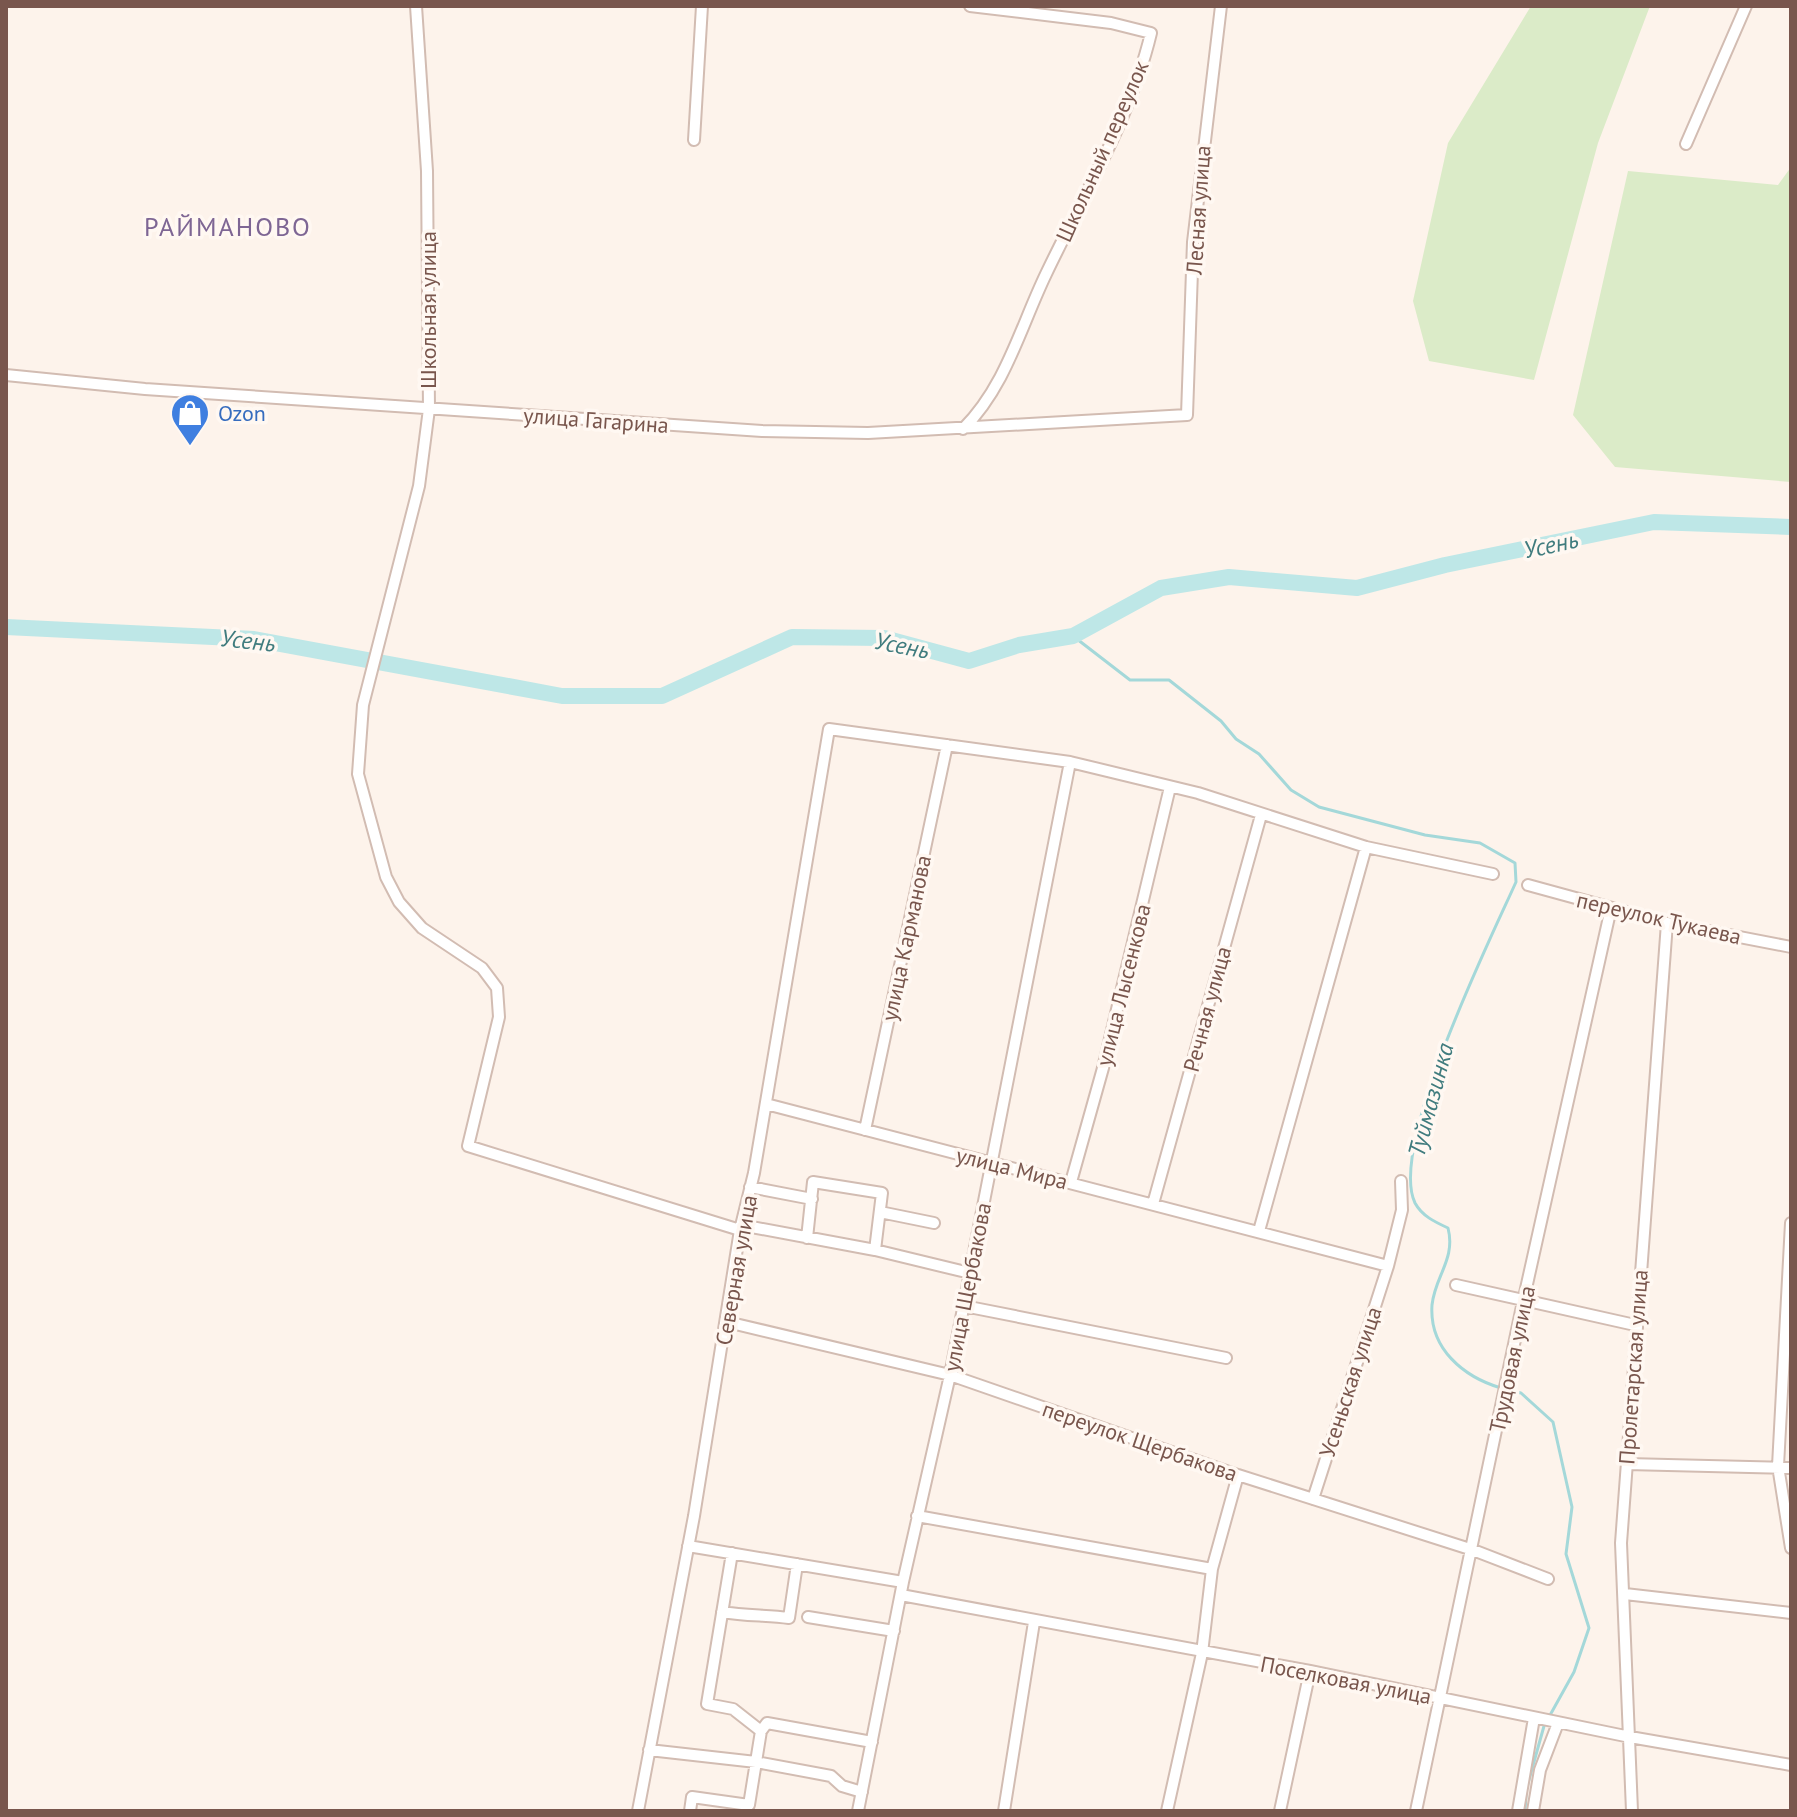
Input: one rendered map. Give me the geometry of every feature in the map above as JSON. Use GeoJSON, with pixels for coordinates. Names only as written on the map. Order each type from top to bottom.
{"type":"FeatureCollection","features":[{"type":"Feature","properties":{"kind":"street","name":"Школьная улица"},"geometry":{"type":"LineString","coordinates":[[416,6],[427,171],[429,409],[419,486],[363,705],[358,774],[386,877],[399,902],[422,928],[482,968],[497,988],[499,1017],[468,1146],[740,1228]]}},
{"type":"Feature","properties":{"kind":"street"},"geometry":{"type":"LineString","coordinates":[[694,140],[702,6]]}},
{"type":"Feature","properties":{"kind":"street","name":"Школьный переулок"},"geometry":{"type":"LineString","coordinates":[[963,429],[981,412],[1006,372],[1029,310],[1106,151],[1146,55],[1151,33],[1111,23],[970,6]]}},
{"type":"Feature","properties":{"kind":"street","name":"Лесная улица"},"geometry":{"type":"LineString","coordinates":[[1187,415],[1195,227],[1221,6]]}},
{"type":"Feature","properties":{"kind":"street"},"geometry":{"type":"LineString","coordinates":[[1686,144],[1746,6]]}},
{"type":"Feature","properties":{"kind":"street","name":"улица Гагарина"},"geometry":{"type":"LineString","coordinates":[[6,375],[145,389],[762,431],[868,433],[1187,415]]}},
{"type":"Feature","properties":{"kind":"street","name":"Северная улица"},"geometry":{"type":"LineString","coordinates":[[638,1811],[688,1546],[740,1228],[766,1104],[829,729],[947,745]]}},
{"type":"Feature","properties":{"kind":"street"},"geometry":{"type":"LineString","coordinates":[[947,745],[1070,762],[1170,787],[1366,847],[1493,874]]}},
{"type":"Feature","properties":{"kind":"street","name":"улица Карманова"},"geometry":{"type":"LineString","coordinates":[[865,1130],[947,745]]}},
{"type":"Feature","properties":{"kind":"street","name":"улица Щербакова"},"geometry":{"type":"LineString","coordinates":[[858,1811],[903,1582],[964,1306],[1070,762]]}},
{"type":"Feature","properties":{"kind":"street","name":"улица Лысенкова"},"geometry":{"type":"LineString","coordinates":[[1071,1182],[1103,1068],[1170,787]]}},
{"type":"Feature","properties":{"kind":"street","name":"Речная улица"},"geometry":{"type":"LineString","coordinates":[[1153,1204],[1261,815]]}},
{"type":"Feature","properties":{"kind":"street"},"geometry":{"type":"LineString","coordinates":[[1259,1231],[1366,847]]}},
{"type":"Feature","properties":{"kind":"street","name":"переулок Тукаева"},"geometry":{"type":"LineString","coordinates":[[1528,885],[1667,923],[1791,947]]}},
{"type":"Feature","properties":{"kind":"street","name":"Трудовая улица"},"geometry":{"type":"LineString","coordinates":[[1416,1811],[1611,908]]}},
{"type":"Feature","properties":{"kind":"street","name":"Пролетарская улица"},"geometry":{"type":"LineString","coordinates":[[1632,1811],[1621,1543],[1667,923]]}},
{"type":"Feature","properties":{"kind":"street","name":"улица Мира"},"geometry":{"type":"LineString","coordinates":[[766,1104],[1388,1266]]}},
{"type":"Feature","properties":{"kind":"street","name":"Усеньская улица"},"geometry":{"type":"LineString","coordinates":[[1313,1499],[1388,1266],[1402,1210],[1401,1181]]}},
{"type":"Feature","properties":{"kind":"street"},"geometry":{"type":"LineString","coordinates":[[807,1238],[813,1182],[882,1193],[875,1250]]}},
{"type":"Feature","properties":{"kind":"street"},"geometry":{"type":"LineString","coordinates":[[750,1187],[812,1199]]}},
{"type":"Feature","properties":{"kind":"street"},"geometry":{"type":"LineString","coordinates":[[880,1212],[934,1223]]}},
{"type":"Feature","properties":{"kind":"street"},"geometry":{"type":"LineString","coordinates":[[1791,1223],[1778,1466],[1791,1548]]}},
{"type":"Feature","properties":{"kind":"street"},"geometry":{"type":"LineString","coordinates":[[740,1228],[875,1250],[970,1273]]}},
{"type":"Feature","properties":{"kind":"street"},"geometry":{"type":"LineString","coordinates":[[1456,1285],[1635,1325]]}},
{"type":"Feature","properties":{"kind":"street"},"geometry":{"type":"LineString","coordinates":[[964,1306],[1226,1358]]}},
{"type":"Feature","properties":{"kind":"street","name":"переулок Щербакова"},"geometry":{"type":"LineString","coordinates":[[727,1322],[950,1375],[1238,1475],[1473,1550],[1548,1579]]}},
{"type":"Feature","properties":{"kind":"street"},"geometry":{"type":"LineString","coordinates":[[1627,1464],[1791,1468]]}},
{"type":"Feature","properties":{"kind":"street"},"geometry":{"type":"LineString","coordinates":[[1167,1811],[1202,1653],[1212,1569],[1238,1475]]}},
{"type":"Feature","properties":{"kind":"street"},"geometry":{"type":"LineString","coordinates":[[917,1516],[1212,1569]]}},
{"type":"Feature","properties":{"kind":"street"},"geometry":{"type":"LineString","coordinates":[[688,1546],[903,1582]]}},
{"type":"Feature","properties":{"kind":"street"},"geometry":{"type":"LineString","coordinates":[[732,1553],[707,1704],[733,1709],[761,1731]]}},
{"type":"Feature","properties":{"kind":"street"},"geometry":{"type":"LineString","coordinates":[[722,1612],[755,1618],[764,1615],[789,1618],[797,1564]]}},
{"type":"Feature","properties":{"kind":"street"},"geometry":{"type":"LineString","coordinates":[[1625,1594],[1791,1613]]}},
{"type":"Feature","properties":{"kind":"street","name":"Поселковая улица"},"geometry":{"type":"LineString","coordinates":[[901,1595],[1310,1671],[1630,1737],[1791,1765]]}},
{"type":"Feature","properties":{"kind":"street"},"geometry":{"type":"LineString","coordinates":[[808,1617],[894,1631]]}},
{"type":"Feature","properties":{"kind":"street"},"geometry":{"type":"LineString","coordinates":[[1004,1811],[1034,1622]]}},
{"type":"Feature","properties":{"kind":"street"},"geometry":{"type":"LineString","coordinates":[[1280,1811],[1310,1671]]}},
{"type":"Feature","properties":{"kind":"street"},"geometry":{"type":"LineString","coordinates":[[1518,1811],[1547,1720]]}},
{"type":"Feature","properties":{"kind":"street"},"geometry":{"type":"LineString","coordinates":[[1533,1811],[1547,1720]]}},
{"type":"Feature","properties":{"kind":"street"},"geometry":{"type":"LineString","coordinates":[[690,1811],[692,1797],[749,1805],[761,1731],[767,1723],[872,1742]]}},
{"type":"Feature","properties":{"kind":"street"},"geometry":{"type":"LineString","coordinates":[[649,1750],[756,1762],[831,1776],[842,1786],[862,1792]]}},
{"type":"Feature","properties":{"kind":"green space"},"geometry":{"type":"Polygon","coordinates":[[[1531,6],[1650,6],[1598,143],[1534,380],[1429,361],[1413,301],[1448,143],[1531,6]]]}},
{"type":"Feature","properties":{"kind":"green space"},"geometry":{"type":"Polygon","coordinates":[[[1791,167],[1791,482],[1615,467],[1573,415],[1628,171],[1778,185],[1791,167]]]}},
{"type":"Feature","properties":{"kind":"waterway","name":"Усень"},"geometry":{"type":"LineString","coordinates":[[6,627],[254,639],[562,696],[662,696],[792,637],[884,638],[969,661],[1019,645],[1073,636],[1161,588],[1229,577],[1357,588],[1445,565],[1654,522],[1791,527]]}},
{"type":"Feature","properties":{"kind":"waterway","name":"Туймазинка"},"geometry":{"type":"LineString","coordinates":[[1073,636],[1130,680],[1169,680],[1221,721],[1236,739],[1259,754],[1291,790],[1319,807],[1425,835],[1480,843],[1515,863],[1516,882],[1465,994],[1428,1092],[1416,1137],[1411,1176],[1418,1208],[1448,1228],[1450,1239],[1432,1305],[1436,1335],[1462,1369],[1501,1388]]}},
{"type":"Feature","properties":{"kind":"waterway","name":"Туймазинка"},"geometry":{"type":"LineString","coordinates":[[1508,1390],[1521,1393],[1553,1422],[1572,1507],[1566,1554],[1589,1628],[1574,1672],[1544,1726],[1527,1787]]}},
{"type":"Feature","properties":{"kind":"waterway","name":"Туймазинка"},"geometry":{"type":"LineString","coordinates":[[1525,1811],[1526,1795]]}},
{"type":"Feature","properties":{"kind":"place","name":"Ozon"},"geometry":{"type":"Point","coordinates":[190,447]}},
{"type":"Feature","properties":{"kind":"district","name":"РАЙМАНОВО"},"geometry":{"type":"Point","coordinates":[228,227]}}]}
